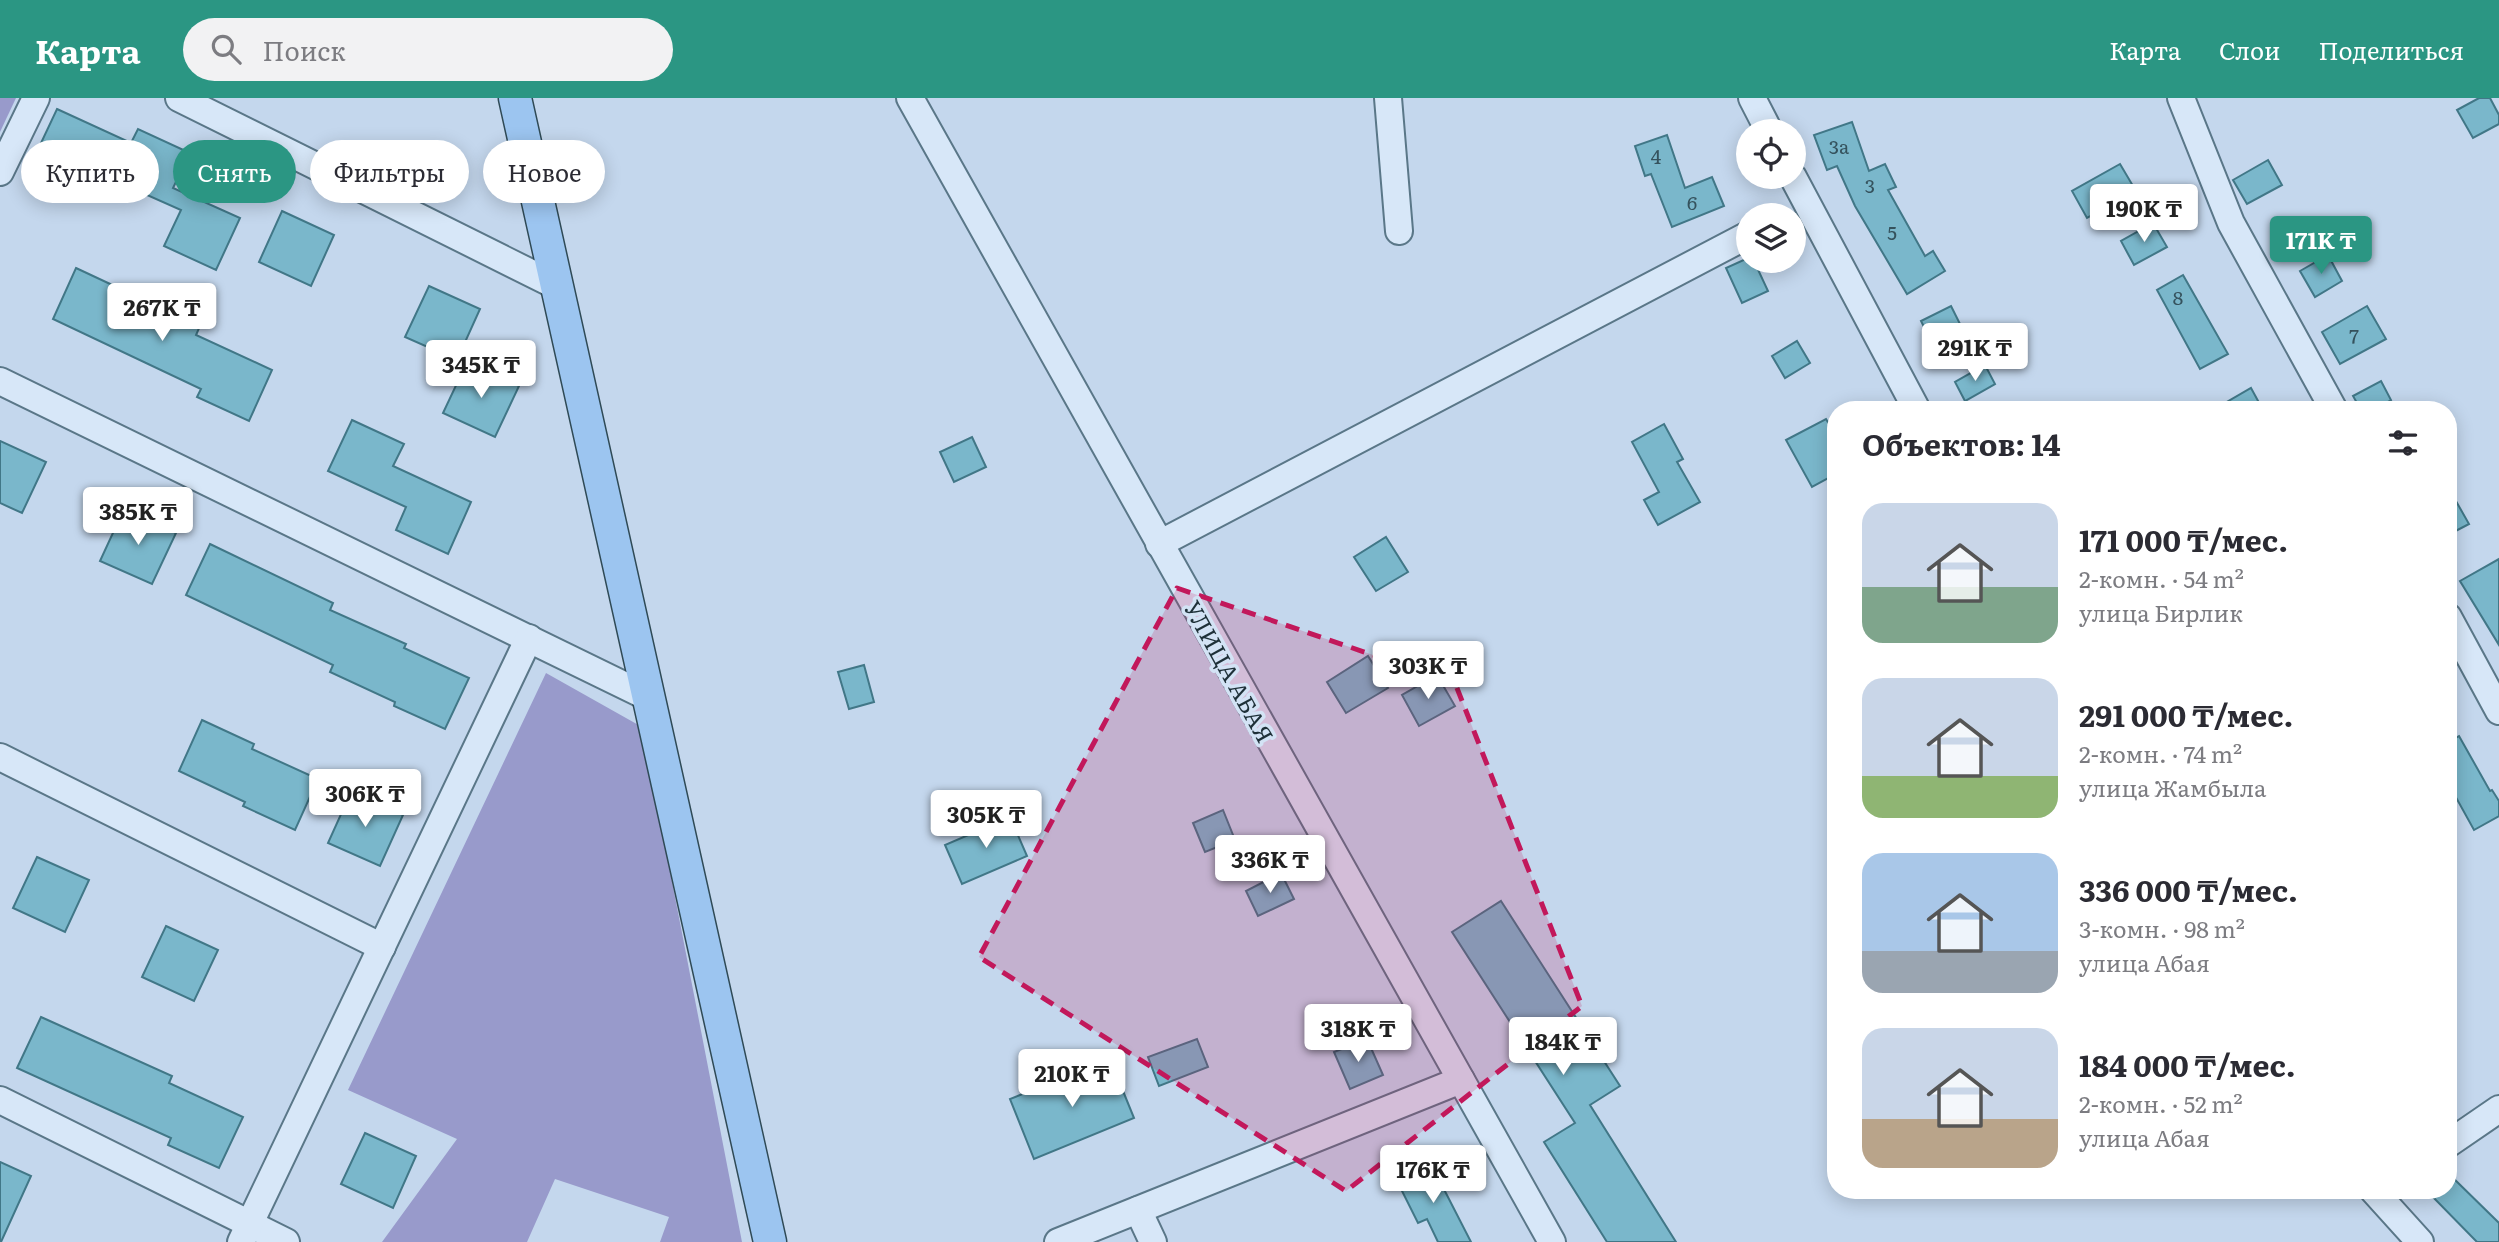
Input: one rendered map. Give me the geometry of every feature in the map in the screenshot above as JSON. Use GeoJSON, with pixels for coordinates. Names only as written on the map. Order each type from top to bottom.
{"type":"FeatureCollection","features":[{"type":"Feature","properties":{"kind":"main road"},"geometry":{"type":"LineString","coordinates":[[515,98],[770,1242]]}},
{"type":"Feature","properties":{"kind":"street"},"geometry":{"type":"LineString","coordinates":[[0,172],[36,98]]}},
{"type":"Feature","properties":{"kind":"street"},"geometry":{"type":"LineString","coordinates":[[179,98],[557,286]]}},
{"type":"Feature","properties":{"kind":"street","name":"УЛИЦА АБАЯ"},"geometry":{"type":"LineString","coordinates":[[910,98],[1552,1242]]}},
{"type":"Feature","properties":{"kind":"street"},"geometry":{"type":"LineString","coordinates":[[1388,98],[1399,231]]}},
{"type":"Feature","properties":{"kind":"street"},"geometry":{"type":"LineString","coordinates":[[1752,98],[1763,119]]}},
{"type":"Feature","properties":{"kind":"street"},"geometry":{"type":"LineString","coordinates":[[2180,98],[2231,223],[2329,401]]}},
{"type":"Feature","properties":{"kind":"street"},"geometry":{"type":"LineString","coordinates":[[1806,227],[1912,401]]}},
{"type":"Feature","properties":{"kind":"street"},"geometry":{"type":"LineString","coordinates":[[1159,544],[1736,241]]}},
{"type":"Feature","properties":{"kind":"street"},"geometry":{"type":"LineString","coordinates":[[0,381],[648,696]]}},
{"type":"Feature","properties":{"kind":"street"},"geometry":{"type":"LineString","coordinates":[[2457,634],[2499,711]]}},
{"type":"Feature","properties":{"kind":"street"},"geometry":{"type":"LineString","coordinates":[[245,1233],[529,638]]}},
{"type":"Feature","properties":{"kind":"street"},"geometry":{"type":"LineString","coordinates":[[0,757],[382,947]]}},
{"type":"Feature","properties":{"kind":"street"},"geometry":{"type":"LineString","coordinates":[[1058,1242],[1461,1080]]}},
{"type":"Feature","properties":{"kind":"street"},"geometry":{"type":"LineString","coordinates":[[0,1100],[245,1233],[286,1242]]}},
{"type":"Feature","properties":{"kind":"street"},"geometry":{"type":"LineString","coordinates":[[2457,1138],[2499,1109]]}},
{"type":"Feature","properties":{"kind":"street"},"geometry":{"type":"LineString","coordinates":[[2384,1199],[2420,1242]]}},
{"type":"Feature","properties":{"kind":"street"},"geometry":{"type":"LineString","coordinates":[[1138,1210],[1153,1242]]}},
{"type":"Feature","properties":{"kind":"highlighted area"},"geometry":{"type":"Polygon","coordinates":[[[1177,588],[1455,683],[1582,1006],[1346,1191],[979,957],[1177,588]]]}},
{"type":"Feature","properties":{"kind":"shaded area"},"geometry":{"type":"Polygon","coordinates":[[[0,98],[16,98],[0,132],[0,98]]]}},
{"type":"Feature","properties":{"kind":"shaded area"},"geometry":{"type":"Polygon","coordinates":[[[546,673],[642,727],[742,1242],[660,1242],[669,1217],[555,1179],[527,1242],[382,1242],[457,1139],[348,1090],[546,673]]]}},
{"type":"Feature","properties":{"kind":"building"},"geometry":{"type":"Polygon","coordinates":[[[2479,98],[2490,98],[2499,115],[2499,124],[2473,138],[2457,110],[2479,98]]]}},
{"type":"Feature","properties":{"kind":"building"},"geometry":{"type":"Polygon","coordinates":[[[57,109],[124,140],[42,140],[57,109]]]}},
{"type":"Feature","properties":{"kind":"building"},"geometry":{"type":"Polygon","coordinates":[[[1852,122],[1869,171],[1885,164],[1896,187],[1888,190],[1925,256],[1933,251],[1945,271],[1907,294],[1855,206],[1837,166],[1827,170],[1814,135],[1852,122]]]}},
{"type":"Feature","properties":{"kind":"building"},"geometry":{"type":"Polygon","coordinates":[[[138,129],[173,145],[173,203],[206,203],[240,218],[216,270],[164,246],[181,210],[159,200],[159,140],[132,140],[138,129]]]}},
{"type":"Feature","properties":{"kind":"building"},"geometry":{"type":"Polygon","coordinates":[[[1667,135],[1685,188],[1712,177],[1724,206],[1672,227],[1651,174],[1645,176],[1635,146],[1667,135]]]}},
{"type":"Feature","properties":{"kind":"building"},"geometry":{"type":"Polygon","coordinates":[[[2268,160],[2282,185],[2247,204],[2233,180],[2268,160]]]}},
{"type":"Feature","properties":{"kind":"building"},"geometry":{"type":"Polygon","coordinates":[[[2120,164],[2136,191],[2087,218],[2072,191],[2120,164]]]}},
{"type":"Feature","properties":{"kind":"building"},"geometry":{"type":"Polygon","coordinates":[[[282,211],[334,235],[311,286],[259,262],[282,211]]]}},
{"type":"Feature","properties":{"kind":"building"},"geometry":{"type":"Polygon","coordinates":[[[2153,223],[2167,247],[2134,265],[2121,241],[2153,223]]]}},
{"type":"Feature","properties":{"kind":"building"},"geometry":{"type":"Polygon","coordinates":[[[2328,255],[2342,281],[2315,297],[2300,271],[2328,255]]]}},
{"type":"Feature","properties":{"kind":"building"},"geometry":{"type":"Polygon","coordinates":[[[1736,263],[1736,273],[1760,273],[1768,291],[1742,303],[1726,268],[1736,263]]]}},
{"type":"Feature","properties":{"kind":"building"},"geometry":{"type":"Polygon","coordinates":[[[76,268],[200,326],[196,335],[272,370],[249,421],[197,397],[201,389],[53,319],[76,268]]]}},
{"type":"Feature","properties":{"kind":"building"},"geometry":{"type":"Polygon","coordinates":[[[2183,275],[2228,354],[2200,369],[2157,290],[2183,275]]]}},
{"type":"Feature","properties":{"kind":"building"},"geometry":{"type":"Polygon","coordinates":[[[429,286],[480,309],[457,360],[405,337],[429,286]]]}},
{"type":"Feature","properties":{"kind":"building"},"geometry":{"type":"Polygon","coordinates":[[[1951,306],[1965,334],[1935,349],[1921,321],[1951,306]]]}},
{"type":"Feature","properties":{"kind":"building"},"geometry":{"type":"Polygon","coordinates":[[[2367,306],[2386,339],[2340,364],[2322,332],[2367,306]]]}},
{"type":"Feature","properties":{"kind":"building"},"geometry":{"type":"Polygon","coordinates":[[[1797,341],[1810,363],[1785,378],[1772,356],[1797,341]]]}},
{"type":"Feature","properties":{"kind":"building"},"geometry":{"type":"Polygon","coordinates":[[[467,362],[519,386],[495,437],[443,413],[467,362]]]}},
{"type":"Feature","properties":{"kind":"building"},"geometry":{"type":"Polygon","coordinates":[[[1985,365],[1995,384],[1965,401],[1955,382],[1985,365]]]}},
{"type":"Feature","properties":{"kind":"building"},"geometry":{"type":"Polygon","coordinates":[[[2381,381],[2391,400],[2356,401],[2353,396],[2381,381]]]}},
{"type":"Feature","properties":{"kind":"building"},"geometry":{"type":"Polygon","coordinates":[[[2251,388],[2258,401],[2229,401],[2251,388]]]}},
{"type":"Feature","properties":{"kind":"building"},"geometry":{"type":"Polygon","coordinates":[[[1826,419],[1827,479],[1812,487],[1786,440],[1826,419]]]}},
{"type":"Feature","properties":{"kind":"building"},"geometry":{"type":"Polygon","coordinates":[[[352,420],[404,444],[393,466],[471,502],[448,554],[396,530],[406,507],[328,471],[352,420]]]}},
{"type":"Feature","properties":{"kind":"building"},"geometry":{"type":"Polygon","coordinates":[[[1664,424],[1683,459],[1677,462],[1700,502],[1658,525],[1644,500],[1659,492],[1632,442],[1664,424]]]}},
{"type":"Feature","properties":{"kind":"building"},"geometry":{"type":"Polygon","coordinates":[[[972,437],[986,467],[954,482],[940,452],[972,437]]]}},
{"type":"Feature","properties":{"kind":"building"},"geometry":{"type":"Polygon","coordinates":[[[0,441],[46,462],[22,513],[0,503],[0,441]]]}},
{"type":"Feature","properties":{"kind":"building"},"geometry":{"type":"Polygon","coordinates":[[[2457,503],[2469,524],[2457,530],[2457,503]]]}},
{"type":"Feature","properties":{"kind":"building"},"geometry":{"type":"Polygon","coordinates":[[[124,509],[176,533],[152,584],[100,561],[124,509]]]}},
{"type":"Feature","properties":{"kind":"building"},"geometry":{"type":"Polygon","coordinates":[[[1386,537],[1408,572],[1376,591],[1354,557],[1386,537]]]}},
{"type":"Feature","properties":{"kind":"building"},"geometry":{"type":"Polygon","coordinates":[[[210,544],[333,603],[330,610],[406,644],[404,648],[469,678],[445,729],[330,672],[333,665],[186,595],[210,544]]]}},
{"type":"Feature","properties":{"kind":"building"},"geometry":{"type":"Polygon","coordinates":[[[2499,559],[2499,645],[2460,581],[2499,559]]]}},
{"type":"Feature","properties":{"kind":"building"},"geometry":{"type":"Polygon","coordinates":[[[1368,656],[1388,688],[1346,713],[1327,682],[1368,656]]]}},
{"type":"Feature","properties":{"kind":"building"},"geometry":{"type":"Polygon","coordinates":[[[864,665],[874,702],[849,709],[838,672],[864,665]]]}},
{"type":"Feature","properties":{"kind":"building"},"geometry":{"type":"Polygon","coordinates":[[[1437,675],[1455,706],[1419,726],[1402,695],[1437,675]]]}},
{"type":"Feature","properties":{"kind":"building"},"geometry":{"type":"Polygon","coordinates":[[[202,720],[254,744],[252,749],[318,779],[295,830],[243,806],[245,802],[179,771],[202,720]]]}},
{"type":"Feature","properties":{"kind":"building"},"geometry":{"type":"Polygon","coordinates":[[[2459,736],[2490,791],[2492,790],[2499,801],[2499,816],[2474,830],[2457,799],[2459,736]]]}},
{"type":"Feature","properties":{"kind":"building"},"geometry":{"type":"Polygon","coordinates":[[[351,792],[403,815],[380,866],[328,843],[351,792]]]}},
{"type":"Feature","properties":{"kind":"building"},"geometry":{"type":"Polygon","coordinates":[[[1223,810],[1235,840],[1205,852],[1193,823],[1223,810]]]}},
{"type":"Feature","properties":{"kind":"building"},"geometry":{"type":"Polygon","coordinates":[[[1010,817],[1027,856],[962,884],[945,845],[1010,817]]]}},
{"type":"Feature","properties":{"kind":"building"},"geometry":{"type":"Polygon","coordinates":[[[37,857],[89,880],[65,932],[13,908],[37,857]]]}},
{"type":"Feature","properties":{"kind":"building"},"geometry":{"type":"Polygon","coordinates":[[[1281,873],[1294,899],[1258,916],[1246,891],[1281,873]]]}},
{"type":"Feature","properties":{"kind":"building"},"geometry":{"type":"Polygon","coordinates":[[[1501,901],[1620,1086],[1590,1105],[1676,1242],[1607,1242],[1544,1142],[1575,1123],[1452,932],[1501,901]]]}},
{"type":"Feature","properties":{"kind":"building"},"geometry":{"type":"Polygon","coordinates":[[[166,926],[218,950],[194,1001],[142,977],[166,926]]]}},
{"type":"Feature","properties":{"kind":"building"},"geometry":{"type":"Polygon","coordinates":[[[41,1017],[172,1076],[169,1083],[243,1117],[219,1168],[168,1145],[171,1138],[17,1068],[41,1017]]]}},
{"type":"Feature","properties":{"kind":"building"},"geometry":{"type":"Polygon","coordinates":[[[1197,1039],[1208,1067],[1159,1086],[1148,1057],[1197,1039]]]}},
{"type":"Feature","properties":{"kind":"building"},"geometry":{"type":"Polygon","coordinates":[[[1367,1039],[1383,1075],[1350,1089],[1334,1052],[1367,1039]]]}},
{"type":"Feature","properties":{"kind":"building"},"geometry":{"type":"Polygon","coordinates":[[[1110,1059],[1134,1118],[1034,1159],[1010,1099],[1110,1059]]]}},
{"type":"Feature","properties":{"kind":"building"},"geometry":{"type":"Polygon","coordinates":[[[365,1133],[416,1156],[393,1208],[341,1184],[365,1133]]]}},
{"type":"Feature","properties":{"kind":"building"},"geometry":{"type":"Polygon","coordinates":[[[0,1162],[31,1176],[1,1242],[0,1242],[0,1162]]]}},
{"type":"Feature","properties":{"kind":"building"},"geometry":{"type":"Polygon","coordinates":[[[1431,1164],[1471,1242],[1438,1242],[1427,1219],[1418,1223],[1397,1181],[1431,1164]]]}},
{"type":"Feature","properties":{"kind":"building"},"geometry":{"type":"Polygon","coordinates":[[[2457,1182],[2499,1223],[2499,1242],[2477,1242],[2435,1199],[2457,1199],[2457,1182]]]}}]}
